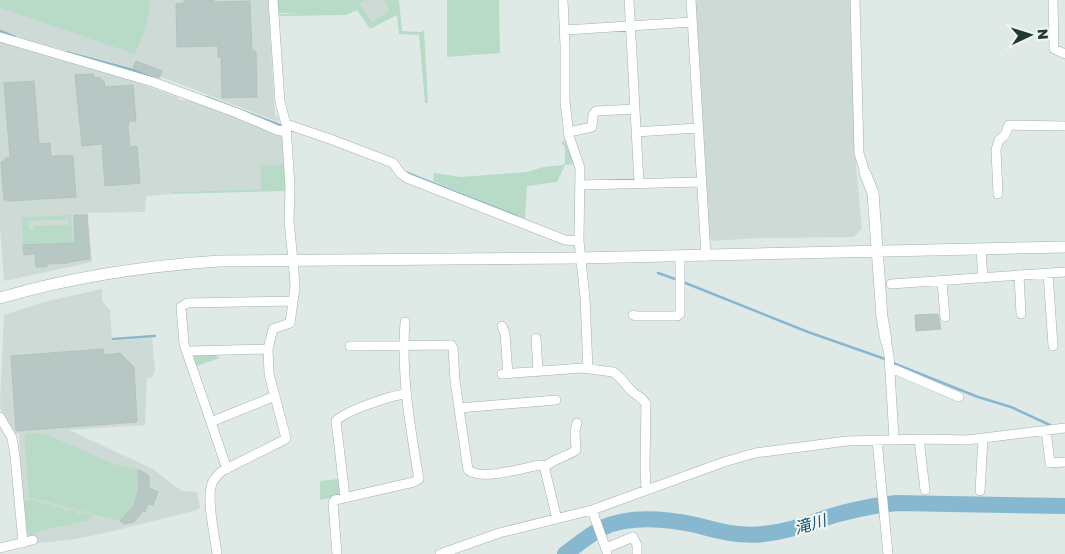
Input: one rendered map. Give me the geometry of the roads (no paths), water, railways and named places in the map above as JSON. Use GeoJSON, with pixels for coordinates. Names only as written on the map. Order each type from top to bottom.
{"type":"FeatureCollection","features":[{"type":"Feature","properties":{"kind":"street"},"geometry":{"type":"LineString","coordinates":[[217,554],[210,487],[218,474],[227,468],[286,438],[269,374],[268,349],[273,329],[290,323],[295,288],[294,260],[289,221],[290,187],[286,128],[280,102],[273,0]]}},
{"type":"Feature","properties":{"kind":"street"},"geometry":{"type":"LineString","coordinates":[[563,0],[565,30],[564,101],[569,132],[580,164],[579,241],[585,298],[588,369]]}},
{"type":"Feature","properties":{"kind":"street"},"geometry":{"type":"LineString","coordinates":[[628,0],[639,184]]}},
{"type":"Feature","properties":{"kind":"street"},"geometry":{"type":"LineString","coordinates":[[691,0],[706,256]]}},
{"type":"Feature","properties":{"kind":"street"},"geometry":{"type":"LineString","coordinates":[[855,0],[859,154],[873,193],[882,317],[890,366],[894,439]]}},
{"type":"Feature","properties":{"kind":"street"},"geometry":{"type":"LineString","coordinates":[[1053,0],[1058,26],[1054,49],[1065,54]]}},
{"type":"Feature","properties":{"kind":"street"},"geometry":{"type":"LineString","coordinates":[[565,30],[692,22]]}},
{"type":"Feature","properties":{"kind":"street"},"geometry":{"type":"LineString","coordinates":[[0,37],[153,82],[286,128],[330,139],[393,164],[407,178],[565,240],[579,241]]}},
{"type":"Feature","properties":{"kind":"street"},"geometry":{"type":"LineString","coordinates":[[569,132],[592,127],[596,111],[635,108]]}},
{"type":"Feature","properties":{"kind":"street"},"geometry":{"type":"LineString","coordinates":[[998,194],[996,150],[999,140],[1005,135],[1009,125],[1065,126]]}},
{"type":"Feature","properties":{"kind":"street"},"geometry":{"type":"LineString","coordinates":[[636,132],[698,128]]}},
{"type":"Feature","properties":{"kind":"street"},"geometry":{"type":"LineString","coordinates":[[580,185],[701,182]]}},
{"type":"Feature","properties":{"kind":"street"},"geometry":{"type":"LineString","coordinates":[[0,298],[79,279],[137,269],[210,262],[706,256],[1065,247]]}},
{"type":"Feature","properties":{"kind":"street"},"geometry":{"type":"LineString","coordinates":[[981,249],[982,278]]}},
{"type":"Feature","properties":{"kind":"street"},"geometry":{"type":"LineString","coordinates":[[632,315],[677,316],[680,314],[680,256]]}},
{"type":"Feature","properties":{"kind":"street"},"geometry":{"type":"LineString","coordinates":[[891,284],[1065,272]]}},
{"type":"Feature","properties":{"kind":"street"},"geometry":{"type":"LineString","coordinates":[[1048,273],[1053,346]]}},
{"type":"Feature","properties":{"kind":"street"},"geometry":{"type":"LineString","coordinates":[[1019,275],[1021,314]]}},
{"type":"Feature","properties":{"kind":"street"},"geometry":{"type":"LineString","coordinates":[[942,280],[945,318]]}},
{"type":"Feature","properties":{"kind":"street"},"geometry":{"type":"LineString","coordinates":[[227,468],[186,352],[182,336],[181,307],[184,304],[292,300]]}},
{"type":"Feature","properties":{"kind":"street"},"geometry":{"type":"LineString","coordinates":[[337,554],[333,503],[335,500],[414,482],[419,478],[406,394],[403,345],[405,322]]}},
{"type":"Feature","properties":{"kind":"street"},"geometry":{"type":"LineString","coordinates":[[502,326],[505,334],[505,374],[588,369],[613,372],[617,374],[630,390],[645,402],[644,466],[646,490]]}},
{"type":"Feature","properties":{"kind":"street"},"geometry":{"type":"LineString","coordinates":[[536,338],[538,372]]}},
{"type":"Feature","properties":{"kind":"street"},"geometry":{"type":"LineString","coordinates":[[350,346],[449,344],[452,346],[467,468],[470,472],[478,474],[503,472],[540,465],[545,468],[557,519]]}},
{"type":"Feature","properties":{"kind":"street"},"geometry":{"type":"LineString","coordinates":[[186,352],[268,349]]}},
{"type":"Feature","properties":{"kind":"street"},"geometry":{"type":"LineString","coordinates":[[890,366],[959,397]]}},
{"type":"Feature","properties":{"kind":"street"},"geometry":{"type":"LineString","coordinates":[[345,497],[336,420],[340,416],[365,406],[406,394]]}},
{"type":"Feature","properties":{"kind":"street"},"geometry":{"type":"LineString","coordinates":[[211,422],[275,396]]}},
{"type":"Feature","properties":{"kind":"street"},"geometry":{"type":"LineString","coordinates":[[459,408],[556,400]]}},
{"type":"Feature","properties":{"kind":"street"},"geometry":{"type":"LineString","coordinates":[[0,417],[12,438],[15,456],[18,547]]}},
{"type":"Feature","properties":{"kind":"street"},"geometry":{"type":"LineString","coordinates":[[545,468],[549,462],[562,459],[576,450],[575,431],[577,422]]}},
{"type":"Feature","properties":{"kind":"street"},"geometry":{"type":"LineString","coordinates":[[440,554],[499,533],[592,510],[751,454],[819,444],[894,439],[983,439],[1065,428]]}},
{"type":"Feature","properties":{"kind":"street"},"geometry":{"type":"LineString","coordinates":[[1046,430],[1050,463],[1065,462]]}},
{"type":"Feature","properties":{"kind":"street"},"geometry":{"type":"LineString","coordinates":[[919,439],[925,490]]}},
{"type":"Feature","properties":{"kind":"street"},"geometry":{"type":"LineString","coordinates":[[980,491],[983,439]]}},
{"type":"Feature","properties":{"kind":"street"},"geometry":{"type":"LineString","coordinates":[[877,440],[888,554]]}},
{"type":"Feature","properties":{"kind":"street"},"geometry":{"type":"LineString","coordinates":[[592,510],[606,549],[633,537],[637,545],[637,554]]}},
{"type":"Feature","properties":{"kind":"street"},"geometry":{"type":"LineString","coordinates":[[0,548],[18,547],[34,540]]}},
{"type":"Feature","properties":{"kind":"waterway"},"geometry":{"type":"LineString","coordinates":[[0,31],[15,37]]}},
{"type":"Feature","properties":{"kind":"waterway"},"geometry":{"type":"LineString","coordinates":[[66,52],[133,70],[156,79]]}},
{"type":"Feature","properties":{"kind":"waterway"},"geometry":{"type":"LineString","coordinates":[[206,97],[285,127]]}},
{"type":"Feature","properties":{"kind":"waterway"},"geometry":{"type":"LineString","coordinates":[[407,173],[516,216]]}},
{"type":"Feature","properties":{"kind":"waterway"},"geometry":{"type":"LineString","coordinates":[[658,273],[678,280]]}},
{"type":"Feature","properties":{"kind":"waterway"},"geometry":{"type":"LineString","coordinates":[[683,282],[808,332],[888,360]]}},
{"type":"Feature","properties":{"kind":"waterway"},"geometry":{"type":"LineString","coordinates":[[113,339],[155,336]]}},
{"type":"Feature","properties":{"kind":"waterway"},"geometry":{"type":"LineString","coordinates":[[893,363],[978,397],[1011,407],[1050,425]]}},
{"type":"Feature","properties":{"kind":"waterway","name":"滝川"},"geometry":{"type":"LineString","coordinates":[[565,554],[602,528],[624,521],[649,519],[673,521],[729,533],[754,535],[786,530],[849,511],[896,503],[1065,506]]}}]}
